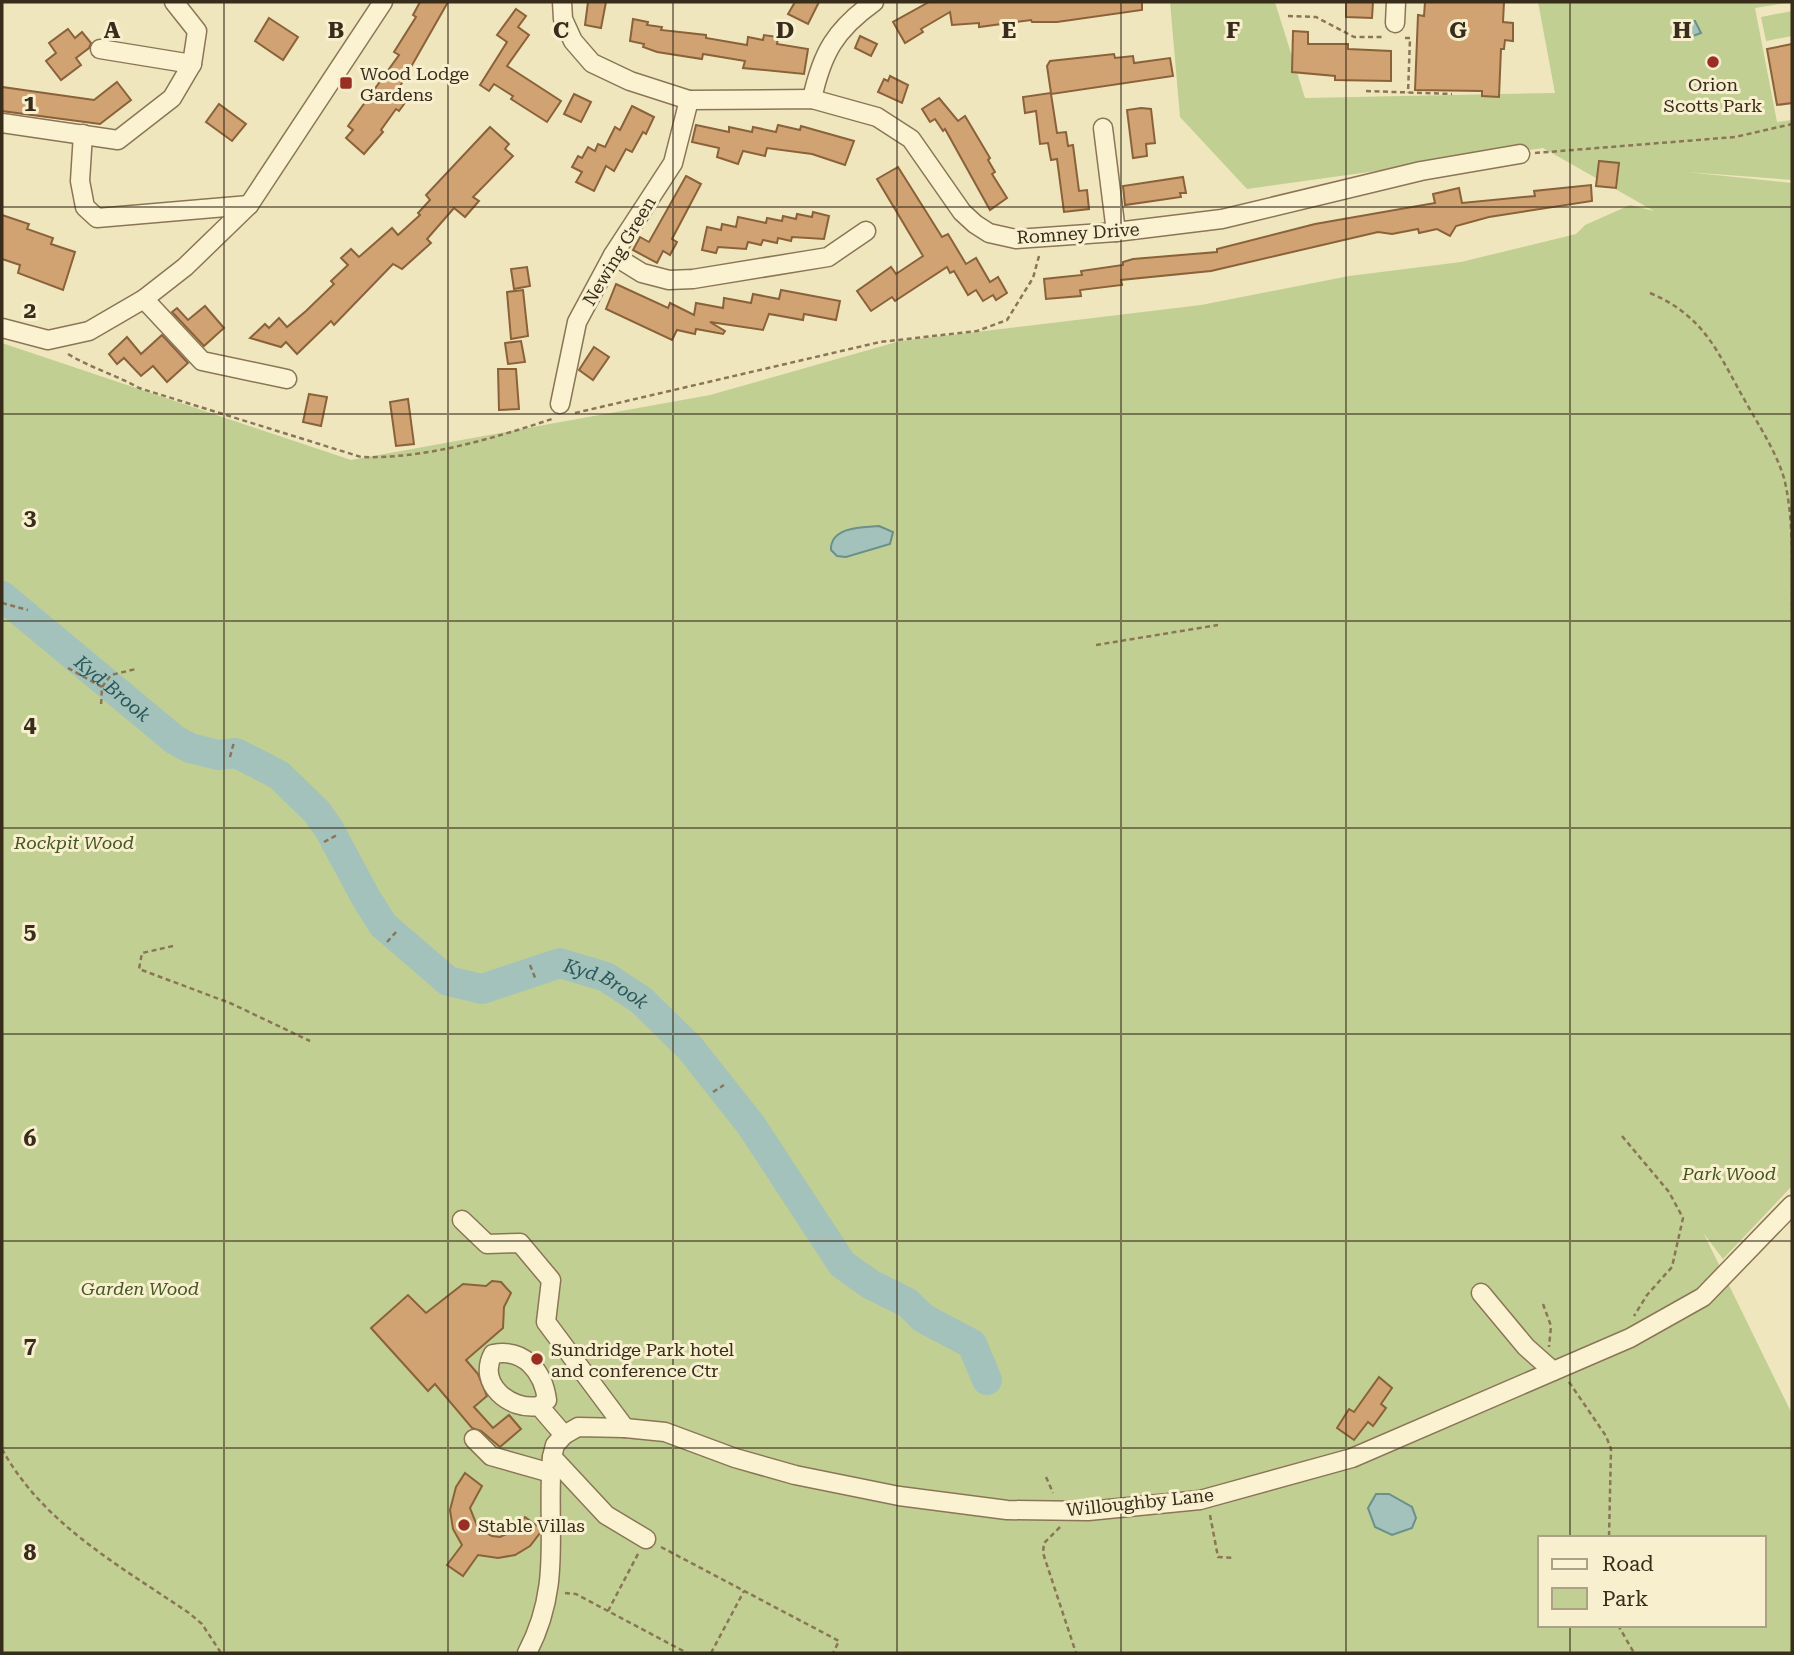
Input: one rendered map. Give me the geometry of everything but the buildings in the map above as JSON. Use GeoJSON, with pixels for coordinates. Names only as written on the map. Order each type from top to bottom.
{"type":"FeatureCollection","features":[{"type":"Feature","properties":{"kind":"street"},"geometry":{"type":"LineString","coordinates":[[2,123],[118,140],[172,98],[192,64],[197,31],[174,2]]}},
{"type":"Feature","properties":{"kind":"street"},"geometry":{"type":"LineString","coordinates":[[2,328],[48,340],[89,331],[144,299],[185,267],[249,205],[383,2]]}},
{"type":"Feature","properties":{"kind":"street","name":"Romney Drive"},"geometry":{"type":"LineString","coordinates":[[562,2],[563,19],[573,41],[592,63],[630,80],[689,100],[812,100],[877,117],[911,139],[962,212],[989,233],[1016,239],[1116,232],[1222,219],[1408,174],[1520,154]]}},
{"type":"Feature","properties":{"kind":"street"},"geometry":{"type":"LineString","coordinates":[[812,100],[819,69],[831,42],[848,22],[874,2]]}},
{"type":"Feature","properties":{"kind":"street"},"geometry":{"type":"LineString","coordinates":[[1396,2],[1397,33]]}},
{"type":"Feature","properties":{"kind":"street"},"geometry":{"type":"LineString","coordinates":[[100,49],[192,64]]}},
{"type":"Feature","properties":{"kind":"street","name":"Newing Green"},"geometry":{"type":"LineString","coordinates":[[560,404],[577,322],[614,255],[673,163],[689,100]]}},
{"type":"Feature","properties":{"kind":"street"},"geometry":{"type":"LineString","coordinates":[[1102,128],[1116,232]]}},
{"type":"Feature","properties":{"kind":"street"},"geometry":{"type":"LineString","coordinates":[[83,134],[80,181],[85,207],[97,218],[249,205]]}},
{"type":"Feature","properties":{"kind":"street"},"geometry":{"type":"LineString","coordinates":[[614,255],[642,273],[669,280],[693,279],[828,257],[866,231]]}},
{"type":"Feature","properties":{"kind":"street"},"geometry":{"type":"LineString","coordinates":[[144,299],[202,361],[287,380]]}},
{"type":"Feature","properties":{"kind":"street","name":"Willoughby Lane"},"geometry":{"type":"LineString","coordinates":[[564,1435],[578,1427],[665,1432],[735,1458],[795,1475],[899,1496],[994,1508],[1088,1511],[1209,1498],[1352,1458],[1553,1368],[1618,1343],[1703,1297],[1792,1205]]}},
{"type":"Feature","properties":{"kind":"street"},"geometry":{"type":"LineString","coordinates":[[462,1220],[487,1244],[520,1243],[551,1280],[546,1322],[625,1428]]}},
{"type":"Feature","properties":{"kind":"street"},"geometry":{"type":"LineString","coordinates":[[1481,1293],[1526,1347],[1553,1368]]}},
{"type":"Feature","properties":{"kind":"street"},"geometry":{"type":"LineString","coordinates":[[534,1649],[550,1591],[552,1571],[551,1465],[555,1445],[564,1435],[539,1406]]}},
{"type":"Feature","properties":{"kind":"street"},"geometry":{"type":"LineString","coordinates":[[474,1439],[491,1456],[551,1465],[643,1545]]}},
{"type":"Feature","properties":{"kind":"path"},"geometry":{"type":"LineString","coordinates":[[1288,16],[1316,17],[1354,37],[1397,33],[1410,38],[1408,93]]}},
{"type":"Feature","properties":{"kind":"path"},"geometry":{"type":"LineString","coordinates":[[1366,91],[1452,94]]}},
{"type":"Feature","properties":{"kind":"path"},"geometry":{"type":"LineString","coordinates":[[1520,154],[1735,137],[1792,124]]}},
{"type":"Feature","properties":{"kind":"path"},"geometry":{"type":"LineString","coordinates":[[1650,293],[1689,315],[1710,337],[1779,464],[1787,492],[1790,522],[1792,611]]}},
{"type":"Feature","properties":{"kind":"path"},"geometry":{"type":"LineString","coordinates":[[2,603],[28,610]]}},
{"type":"Feature","properties":{"kind":"path"},"geometry":{"type":"LineString","coordinates":[[1096,645],[1218,625]]}},
{"type":"Feature","properties":{"kind":"path"},"geometry":{"type":"LineString","coordinates":[[68,667],[102,687]]}},
{"type":"Feature","properties":{"kind":"path"},"geometry":{"type":"LineString","coordinates":[[101,706],[102,687],[111,675],[136,669]]}},
{"type":"Feature","properties":{"kind":"path"},"geometry":{"type":"LineString","coordinates":[[230,757],[234,742]]}},
{"type":"Feature","properties":{"kind":"path"},"geometry":{"type":"LineString","coordinates":[[324,842],[339,834]]}},
{"type":"Feature","properties":{"kind":"path"},"geometry":{"type":"LineString","coordinates":[[387,942],[397,931]]}},
{"type":"Feature","properties":{"kind":"path"},"geometry":{"type":"LineString","coordinates":[[173,946],[142,953],[139,969],[230,1003],[310,1041]]}},
{"type":"Feature","properties":{"kind":"path"},"geometry":{"type":"LineString","coordinates":[[530,965],[536,980]]}},
{"type":"Feature","properties":{"kind":"path"},"geometry":{"type":"LineString","coordinates":[[713,1092],[724,1086]]}},
{"type":"Feature","properties":{"kind":"path"},"geometry":{"type":"LineString","coordinates":[[1618,1343],[1647,1296],[1672,1267],[1683,1218],[1669,1192],[1622,1136]]}},
{"type":"Feature","properties":{"kind":"path"},"geometry":{"type":"LineString","coordinates":[[1543,1304],[1551,1326],[1553,1368],[1606,1436],[1611,1449],[1609,1536]]}},
{"type":"Feature","properties":{"kind":"path"},"geometry":{"type":"LineString","coordinates":[[2,1449],[28,1489],[46,1508],[94,1549],[189,1613],[202,1624],[221,1653]]}},
{"type":"Feature","properties":{"kind":"path"},"geometry":{"type":"LineString","coordinates":[[1046,1477],[1055,1496]]}},
{"type":"Feature","properties":{"kind":"path"},"geometry":{"type":"LineString","coordinates":[[1209,1498],[1217,1553],[1221,1558],[1234,1558]]}},
{"type":"Feature","properties":{"kind":"path"},"geometry":{"type":"LineString","coordinates":[[1063,1525],[1044,1543],[1043,1553],[1076,1653]]}},
{"type":"Feature","properties":{"kind":"path"},"geometry":{"type":"LineString","coordinates":[[608,1611],[643,1545],[744,1591],[839,1641],[832,1653]]}},
{"type":"Feature","properties":{"kind":"path"},"geometry":{"type":"LineString","coordinates":[[550,1591],[576,1594],[687,1653]]}},
{"type":"Feature","properties":{"kind":"path"},"geometry":{"type":"LineString","coordinates":[[710,1653],[744,1591]]}},
{"type":"Feature","properties":{"kind":"path"},"geometry":{"type":"LineString","coordinates":[[1619,1627],[1634,1653]]}},
{"type":"Feature","properties":{"kind":"green space"},"geometry":{"type":"Polygon","coordinates":[[[1170,2],[1275,2],[1305,98],[1555,93],[1538,2],[1792,2],[1755,8],[1777,122],[1792,120],[1792,180],[1687,172],[1792,183],[1792,1186],[1723,1259],[1704,1234],[1792,1414],[1792,1653],[2,1653],[2,343],[351,460],[710,395],[900,341],[1201,305],[1349,276],[1461,262],[1576,234],[1585,225],[1630,205],[1654,211],[1543,148],[1247,189],[1180,117],[1170,2]]]}},
{"type":"Feature","properties":{"kind":"green space"},"geometry":{"type":"Polygon","coordinates":[[[1792,11],[1792,36],[1766,41],[1761,17],[1792,11]]]}},
{"type":"Feature","properties":{"kind":"water"},"geometry":{"type":"Polygon","coordinates":[[[1685,21],[1695,21],[1701,33],[1688,38],[1685,21]]]}},
{"type":"Feature","properties":{"kind":"water"},"geometry":{"type":"Polygon","coordinates":[[[879,526],[893,532],[890,544],[846,557],[837,556],[831,550],[832,542],[841,533],[856,528],[879,526]]]}},
{"type":"Feature","properties":{"kind":"water"},"geometry":{"type":"Polygon","coordinates":[[[1376,1494],[1389,1494],[1412,1507],[1416,1518],[1412,1528],[1392,1535],[1375,1527],[1368,1508],[1376,1494]]]}},
{"type":"Feature","properties":{"kind":"waterway","name":"Kyd Brook"},"geometry":{"type":"LineString","coordinates":[[2,596],[175,740],[190,748],[218,755],[236,753],[279,775],[317,812],[329,829],[383,925],[448,981],[482,989],[560,963],[606,977],[641,1000],[690,1048],[751,1125],[842,1264],[870,1284],[908,1303],[923,1318],[972,1344],[987,1380]]}},
{"type":"Feature","properties":{"kind":"place","name":"Orion Scotts Park"},"geometry":{"type":"Point","coordinates":[1713,62]}},
{"type":"Feature","properties":{"kind":"place","name":"Wood Lodge Gardens"},"geometry":{"type":"Point","coordinates":[346,83]}},
{"type":"Feature","properties":{"kind":"place","name":"Sundridge Park hotel and conference Ctr"},"geometry":{"type":"Point","coordinates":[537,1359]}},
{"type":"Feature","properties":{"kind":"place","name":"Stable Villas"},"geometry":{"type":"Point","coordinates":[464,1525]}},
{"type":"Feature","properties":{"kind":"park label","name":"Rockpit Wood"},"geometry":{"type":"Point","coordinates":[74,842]}},
{"type":"Feature","properties":{"kind":"park label","name":"Park Wood"},"geometry":{"type":"Point","coordinates":[1729,1173]}},
{"type":"Feature","properties":{"kind":"park label","name":"Garden Wood"},"geometry":{"type":"Point","coordinates":[140,1288]}}]}
